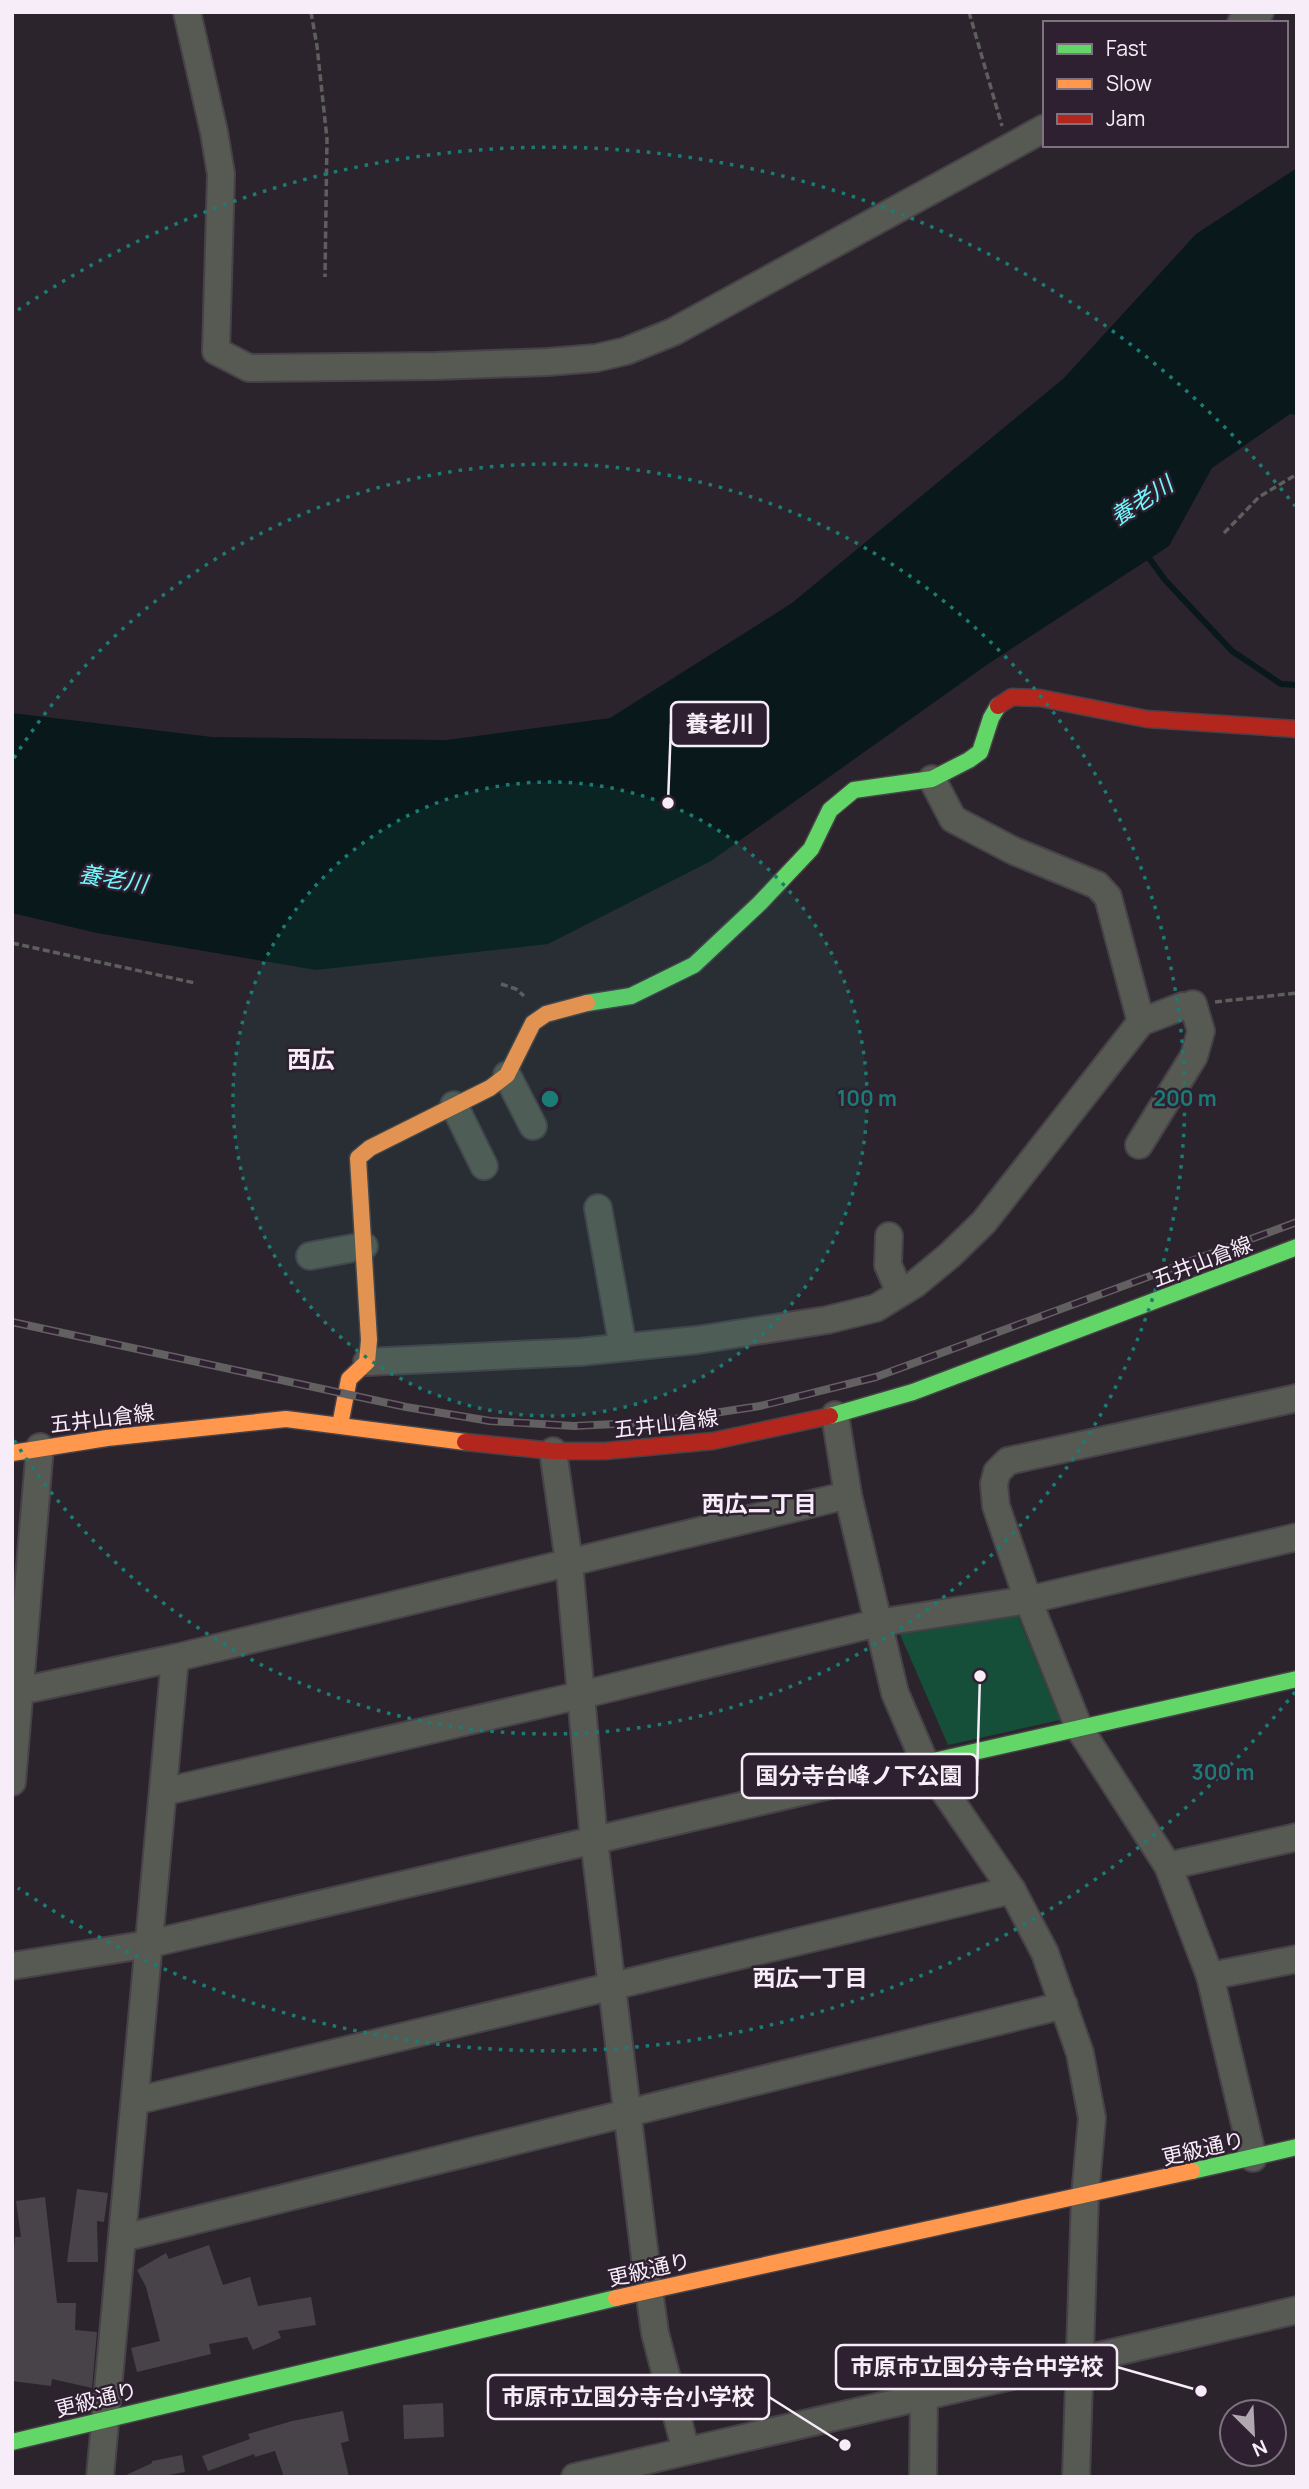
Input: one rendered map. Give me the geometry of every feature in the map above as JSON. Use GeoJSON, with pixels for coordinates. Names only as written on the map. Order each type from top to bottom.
{"type":"FeatureCollection","features":[{"type":"Feature","properties":{"kind":"street"},"geometry":{"type":"LineString","coordinates":[[187,12],[214,132],[220,174],[216,351],[249,368],[548,362],[596,358],[625,351],[673,332],[1043,129]]}},
{"type":"Feature","properties":{"kind":"street"},"geometry":{"type":"LineString","coordinates":[[1244,21],[1260,12]]}},
{"type":"Feature","properties":{"kind":"street"},"geometry":{"type":"LineString","coordinates":[[367,1362],[369,1340],[358,1158],[370,1148],[489,1088],[506,1076],[533,1023],[546,1014],[584,1003],[631,996],[694,965],[760,903],[811,849],[830,810],[854,790],[932,779],[980,752],[991,718],[1000,702],[1012,697],[1040,698],[1147,719],[1297,729]]}},
{"type":"Feature","properties":{"kind":"street"},"geometry":{"type":"LineString","coordinates":[[932,779],[953,819],[1014,851],[1097,885],[1108,897],[1141,1022]]}},
{"type":"Feature","properties":{"kind":"street"},"geometry":{"type":"LineString","coordinates":[[340,1425],[349,1379],[367,1362],[697,1340],[827,1320],[876,1308],[950,1255],[984,1222],[1141,1022],[1188,1005],[1201,1031],[1194,1056],[1139,1145]]}},
{"type":"Feature","properties":{"kind":"street"},"geometry":{"type":"LineString","coordinates":[[506,1076],[533,1126]]}},
{"type":"Feature","properties":{"kind":"street"},"geometry":{"type":"LineString","coordinates":[[454,1105],[484,1166]]}},
{"type":"Feature","properties":{"kind":"street"},"geometry":{"type":"LineString","coordinates":[[598,1208],[623,1347]]}},
{"type":"Feature","properties":{"kind":"street"},"geometry":{"type":"LineString","coordinates":[[889,1236],[888,1265],[900,1293]]}},
{"type":"Feature","properties":{"kind":"street"},"geometry":{"type":"LineString","coordinates":[[310,1256],[364,1246]]}},
{"type":"Feature","properties":{"kind":"street","name":"五井山倉線"},"geometry":{"type":"LineString","coordinates":[[12,1453],[107,1438],[286,1419],[485,1445],[553,1451],[606,1451],[713,1441],[835,1415],[913,1392],[1297,1247]]}},
{"type":"Feature","properties":{"kind":"street"},"geometry":{"type":"LineString","coordinates":[[1253,2158],[1210,1976],[1168,1866],[1079,1728],[1028,1600],[996,1506],[994,1484],[997,1472],[1009,1461],[1297,1398]]}},
{"type":"Feature","properties":{"kind":"street"},"geometry":{"type":"LineString","coordinates":[[835,1415],[848,1495],[895,1693],[925,1763],[1012,1890],[1045,1953],[1080,2053],[1092,2118],[1084,2196],[1076,2477]]}},
{"type":"Feature","properties":{"kind":"street"},"geometry":{"type":"LineString","coordinates":[[12,1782],[40,1447]]}},
{"type":"Feature","properties":{"kind":"street"},"geometry":{"type":"LineString","coordinates":[[553,1451],[569,1562],[594,1840],[649,2290],[655,2333],[686,2451]]}},
{"type":"Feature","properties":{"kind":"street"},"geometry":{"type":"LineString","coordinates":[[20,1691],[175,1658],[848,1495]]}},
{"type":"Feature","properties":{"kind":"street"},"geometry":{"type":"LineString","coordinates":[[163,1792],[877,1623],[1028,1600],[1297,1537]]}},
{"type":"Feature","properties":{"kind":"street"},"geometry":{"type":"LineString","coordinates":[[100,2477],[175,1658]]}},
{"type":"Feature","properties":{"kind":"street"},"geometry":{"type":"LineString","coordinates":[[12,1966],[149,1944],[1297,1679]]}},
{"type":"Feature","properties":{"kind":"street"},"geometry":{"type":"LineString","coordinates":[[1168,1866],[1297,1837]]}},
{"type":"Feature","properties":{"kind":"street"},"geometry":{"type":"LineString","coordinates":[[135,2101],[1012,1890]]}},
{"type":"Feature","properties":{"kind":"street"},"geometry":{"type":"LineString","coordinates":[[1210,1976],[1297,1959]]}},
{"type":"Feature","properties":{"kind":"street"},"geometry":{"type":"LineString","coordinates":[[123,2238],[1064,2005]]}},
{"type":"Feature","properties":{"kind":"street","name":"更級通り"},"geometry":{"type":"LineString","coordinates":[[12,2441],[649,2290],[1297,2147]]}},
{"type":"Feature","properties":{"kind":"street"},"geometry":{"type":"LineString","coordinates":[[575,2477],[1297,2310]]}},
{"type":"Feature","properties":{"kind":"street"},"geometry":{"type":"LineString","coordinates":[[923,2477],[924,2395]]}},
{"type":"Feature","properties":{"kind":"path"},"geometry":{"type":"LineString","coordinates":[[311,12],[327,139],[325,277]]}},
{"type":"Feature","properties":{"kind":"path"},"geometry":{"type":"LineString","coordinates":[[969,12],[1008,148]]}},
{"type":"Feature","properties":{"kind":"path"},"geometry":{"type":"LineString","coordinates":[[1224,533],[1259,497],[1297,474]]}},
{"type":"Feature","properties":{"kind":"path"},"geometry":{"type":"LineString","coordinates":[[12,943],[195,983]]}},
{"type":"Feature","properties":{"kind":"path"},"geometry":{"type":"LineString","coordinates":[[1188,1005],[1297,993]]}},
{"type":"Feature","properties":{"kind":"green space"},"geometry":{"type":"Polygon","coordinates":[[[1013,1604],[1060,1720],[948,1745],[899,1632],[1013,1604]]]}},
{"type":"Feature","properties":{"kind":"water"},"geometry":{"type":"Polygon","coordinates":[[[1297,168],[1297,415],[1290,414],[1212,468],[1169,546],[988,664],[711,861],[548,944],[316,970],[97,933],[12,913],[12,713],[212,737],[447,740],[610,718],[792,603],[1064,378],[1196,234],[1297,168]]]}},
{"type":"Feature","properties":{"kind":"building"},"geometry":{"type":"Polygon","coordinates":[[[77,2189],[108,2193],[104,2222],[97,2221],[98,2262],[67,2262],[77,2189]]]}},
{"type":"Feature","properties":{"kind":"building"},"geometry":{"type":"Polygon","coordinates":[[[45,2197],[57,2303],[76,2303],[75,2330],[97,2332],[92,2388],[52,2379],[51,2386],[12,2381],[12,2269],[15,2237],[21,2237],[16,2201],[45,2197]]]}},
{"type":"Feature","properties":{"kind":"building"},"geometry":{"type":"Polygon","coordinates":[[[209,2245],[223,2285],[250,2277],[258,2306],[311,2297],[316,2325],[278,2331],[281,2338],[253,2350],[247,2337],[209,2344],[211,2354],[137,2372],[131,2348],[160,2341],[146,2287],[137,2270],[166,2253],[169,2259],[209,2245]]]}},
{"type":"Feature","properties":{"kind":"building"},"geometry":{"type":"Polygon","coordinates":[[[443,2403],[444,2437],[404,2439],[403,2405],[443,2403]]]}},
{"type":"Feature","properties":{"kind":"building"},"geometry":{"type":"Polygon","coordinates":[[[343,2411],[349,2441],[341,2443],[349,2477],[284,2477],[275,2451],[255,2457],[254,2454],[208,2471],[202,2456],[250,2439],[248,2434],[292,2421],[343,2411]]]}},
{"type":"Feature","properties":{"kind":"building"},"geometry":{"type":"Polygon","coordinates":[[[182,2455],[185,2472],[159,2477],[122,2477],[152,2461],[182,2455]]]}},
{"type":"Feature","properties":{"kind":"waterway"},"geometry":{"type":"LineString","coordinates":[[1146,554],[1165,580],[1232,651],[1281,684],[1297,685]]}},
{"type":"Feature","properties":{"kind":"railway"},"geometry":{"type":"LineString","coordinates":[[12,1322],[406,1407],[490,1421],[574,1426],[655,1422],[760,1406],[876,1377],[1297,1222]]}},
{"type":"Feature","properties":{"kind":"traffic: fast"},"geometry":{"type":"LineString","coordinates":[[587,1003],[631,996],[694,965],[760,903],[811,849],[830,810],[854,790],[932,779],[969,760],[980,752],[991,718],[998,706]]}},
{"type":"Feature","properties":{"kind":"traffic: fast"},"geometry":{"type":"LineString","coordinates":[[830,1416],[913,1392],[1297,1247]]}},
{"type":"Feature","properties":{"kind":"traffic: fast"},"geometry":{"type":"LineString","coordinates":[[925,1763],[1297,1679]]}},
{"type":"Feature","properties":{"kind":"traffic: fast"},"geometry":{"type":"LineString","coordinates":[[1192,2171],[1297,2147]]}},
{"type":"Feature","properties":{"kind":"traffic: fast"},"geometry":{"type":"LineString","coordinates":[[12,2442],[616,2298]]}},
{"type":"Feature","properties":{"kind":"traffic: slow"},"geometry":{"type":"LineString","coordinates":[[340,1425],[349,1379],[367,1362],[369,1340],[358,1158],[370,1148],[490,1088],[507,1075],[533,1023],[546,1014],[587,1003]]}},
{"type":"Feature","properties":{"kind":"traffic: slow"},"geometry":{"type":"LineString","coordinates":[[12,1453],[107,1438],[286,1419],[465,1442]]}},
{"type":"Feature","properties":{"kind":"traffic: slow"},"geometry":{"type":"LineString","coordinates":[[616,2298],[1192,2171]]}},
{"type":"Feature","properties":{"kind":"traffic: jam"},"geometry":{"type":"LineString","coordinates":[[998,706],[1012,697],[1040,698],[1147,719],[1297,729]]}},
{"type":"Feature","properties":{"kind":"traffic: jam"},"geometry":{"type":"LineString","coordinates":[[465,1442],[553,1451],[605,1451],[713,1441],[830,1416]]}},
{"type":"Feature","properties":{"kind":"place","name":"養老川"},"geometry":{"type":"Point","coordinates":[668,803]}},
{"type":"Feature","properties":{"kind":"place","name":"国分寺台峰ノ下公園"},"geometry":{"type":"Point","coordinates":[980,1676]}},
{"type":"Feature","properties":{"kind":"place","name":"市原市立国分寺台中学校"},"geometry":{"type":"Point","coordinates":[1201,2391]}},
{"type":"Feature","properties":{"kind":"place","name":"市原市立国分寺台小学校"},"geometry":{"type":"Point","coordinates":[845,2445]}},
{"type":"Feature","properties":{"kind":"district","name":"西広"},"geometry":{"type":"Point","coordinates":[311,1058]}},
{"type":"Feature","properties":{"kind":"district","name":"西広二丁目"},"geometry":{"type":"Point","coordinates":[759,1503]}},
{"type":"Feature","properties":{"kind":"district","name":"西広一丁目"},"geometry":{"type":"Point","coordinates":[810,1977]}}]}
